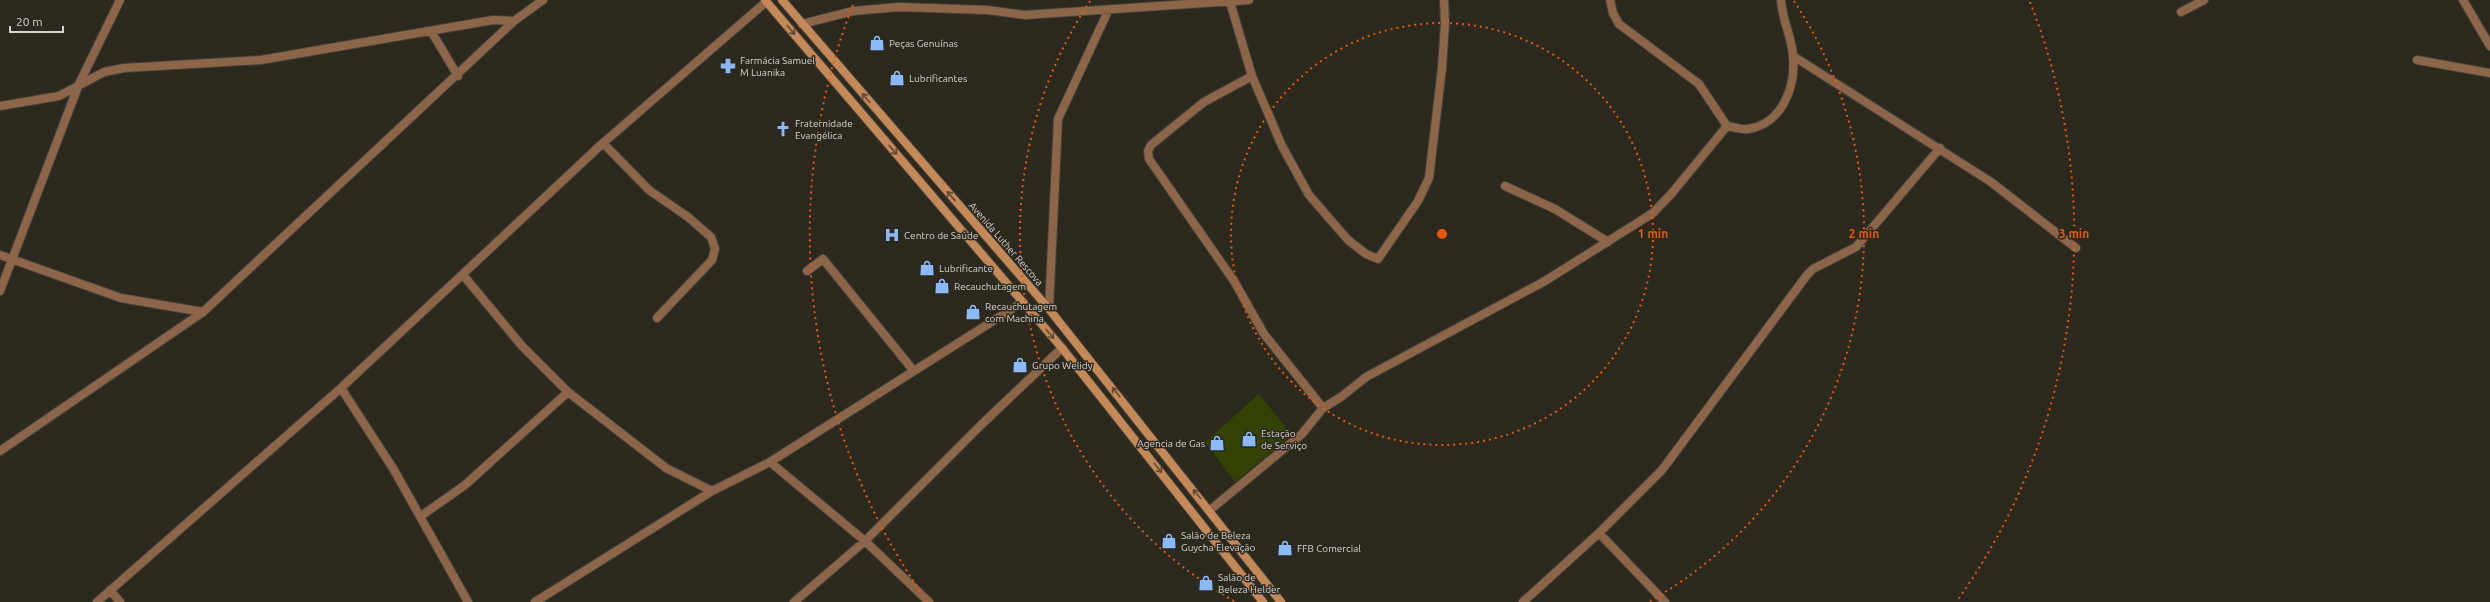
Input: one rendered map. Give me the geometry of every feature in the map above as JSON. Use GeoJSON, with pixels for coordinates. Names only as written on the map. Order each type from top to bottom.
{"type":"FeatureCollection","features":[{"type":"Feature","properties":{"kind":"main road","name":"Avenida Luther Rescova"},"geometry":{"type":"LineString","coordinates":[[782,0],[1049,309],[1210,510],[1281,602]]}},
{"type":"Feature","properties":{"kind":"main road"},"geometry":{"type":"LineString","coordinates":[[766,1],[1062,348],[1263,602]]}},
{"type":"Feature","properties":{"kind":"street"},"geometry":{"type":"LineString","coordinates":[[0,290],[79,84],[120,0]]}},
{"type":"Feature","properties":{"kind":"street"},"geometry":{"type":"LineString","coordinates":[[0,451],[203,312],[458,76],[514,21],[543,0]]}},
{"type":"Feature","properties":{"kind":"street"},"geometry":{"type":"LineString","coordinates":[[802,24],[853,11],[899,6],[972,9],[1025,15],[1108,11],[1249,0]]}},
{"type":"Feature","properties":{"kind":"street"},"geometry":{"type":"LineString","coordinates":[[1230,2],[1252,76],[1282,146],[1309,194],[1348,240],[1366,254],[1378,259],[1418,201],[1429,178],[1442,60],[1445,24],[1444,0]]}},
{"type":"Feature","properties":{"kind":"street"},"geometry":{"type":"LineString","coordinates":[[1610,0],[1613,13],[1619,24],[1699,84],[1727,126],[1746,130],[1762,126],[1775,115],[1785,104],[1792,84],[1793,56],[1782,16],[1781,0]]}},
{"type":"Feature","properties":{"kind":"street"},"geometry":{"type":"LineString","coordinates":[[2182,12],[2204,0]]}},
{"type":"Feature","properties":{"kind":"street"},"geometry":{"type":"LineString","coordinates":[[2463,0],[2490,46]]}},
{"type":"Feature","properties":{"kind":"street"},"geometry":{"type":"LineString","coordinates":[[97,602],[341,388],[603,143],[766,1]]}},
{"type":"Feature","properties":{"kind":"street"},"geometry":{"type":"LineString","coordinates":[[1049,309],[1058,119],[1108,11]]}},
{"type":"Feature","properties":{"kind":"street"},"geometry":{"type":"LineString","coordinates":[[0,106],[48,100],[59,96],[104,72],[124,68],[261,60],[493,20],[514,21]]}},
{"type":"Feature","properties":{"kind":"street"},"geometry":{"type":"LineString","coordinates":[[431,31],[458,76]]}},
{"type":"Feature","properties":{"kind":"street"},"geometry":{"type":"LineString","coordinates":[[1793,56],[1940,148],[1991,182],[2076,248]]}},
{"type":"Feature","properties":{"kind":"street"},"geometry":{"type":"LineString","coordinates":[[2417,60],[2490,73]]}},
{"type":"Feature","properties":{"kind":"street"},"geometry":{"type":"LineString","coordinates":[[1252,76],[1204,102],[1151,145],[1148,152],[1149,159],[1234,281],[1264,334],[1323,408]]}},
{"type":"Feature","properties":{"kind":"street"},"geometry":{"type":"LineString","coordinates":[[1210,510],[1302,434],[1323,408],[1341,398],[1366,377],[1545,281],[1653,213],[1672,193],[1727,126]]}},
{"type":"Feature","properties":{"kind":"street"},"geometry":{"type":"LineString","coordinates":[[603,143],[649,190],[688,217],[711,237],[715,249],[712,260],[657,318]]}},
{"type":"Feature","properties":{"kind":"street"},"geometry":{"type":"LineString","coordinates":[[1523,602],[1600,533],[1662,470],[1807,275],[1813,269],[1856,247],[1940,148]]}},
{"type":"Feature","properties":{"kind":"street"},"geometry":{"type":"LineString","coordinates":[[1505,186],[1555,210],[1608,242]]}},
{"type":"Feature","properties":{"kind":"street"},"geometry":{"type":"LineString","coordinates":[[0,255],[121,298],[203,312]]}},
{"type":"Feature","properties":{"kind":"street"},"geometry":{"type":"LineString","coordinates":[[807,271],[823,259],[912,370]]}},
{"type":"Feature","properties":{"kind":"street"},"geometry":{"type":"LineString","coordinates":[[463,275],[522,346],[568,392],[666,468],[712,491]]}},
{"type":"Feature","properties":{"kind":"street"},"geometry":{"type":"LineString","coordinates":[[535,602],[712,491],[770,462],[912,370],[1023,302]]}},
{"type":"Feature","properties":{"kind":"street"},"geometry":{"type":"LineString","coordinates":[[794,602],[865,541],[982,424],[1062,348]]}},
{"type":"Feature","properties":{"kind":"street"},"geometry":{"type":"LineString","coordinates":[[341,388],[421,516],[468,602]]}},
{"type":"Feature","properties":{"kind":"street"},"geometry":{"type":"LineString","coordinates":[[421,516],[465,485],[568,392]]}},
{"type":"Feature","properties":{"kind":"street"},"geometry":{"type":"LineString","coordinates":[[770,462],[865,541],[929,602]]}},
{"type":"Feature","properties":{"kind":"street"},"geometry":{"type":"LineString","coordinates":[[1600,533],[1665,602]]}},
{"type":"Feature","properties":{"kind":"street"},"geometry":{"type":"LineString","coordinates":[[110,590],[120,602]]}},
{"type":"Feature","properties":{"kind":"building","name":"Estação de Serviço"},"geometry":{"type":"Polygon","coordinates":[[[1259,394],[1292,435],[1235,482],[1205,442],[1259,394]]]}},
{"type":"Feature","properties":{"kind":"place","name":"Peças Genuínas"},"geometry":{"type":"Point","coordinates":[877,43]}},
{"type":"Feature","properties":{"kind":"place","name":"Farmácia Samuel M Luanika"},"geometry":{"type":"Point","coordinates":[728,66]}},
{"type":"Feature","properties":{"kind":"place","name":"Lubrificantes"},"geometry":{"type":"Point","coordinates":[897,78]}},
{"type":"Feature","properties":{"kind":"place","name":"Fraternidade Evangélica"},"geometry":{"type":"Point","coordinates":[783,129]}},
{"type":"Feature","properties":{"kind":"place","name":"Centro de Saúde"},"geometry":{"type":"Point","coordinates":[892,235]}},
{"type":"Feature","properties":{"kind":"place","name":"Lubrificante"},"geometry":{"type":"Point","coordinates":[927,268]}},
{"type":"Feature","properties":{"kind":"place","name":"Recauchutagem"},"geometry":{"type":"Point","coordinates":[942,286]}},
{"type":"Feature","properties":{"kind":"place","name":"Recauchutagem com Machina"},"geometry":{"type":"Point","coordinates":[973,312]}},
{"type":"Feature","properties":{"kind":"place","name":"Grupo Welidy"},"geometry":{"type":"Point","coordinates":[1020,365]}},
{"type":"Feature","properties":{"kind":"place","name":"Estação de Serviço"},"geometry":{"type":"Point","coordinates":[1249,439]}},
{"type":"Feature","properties":{"kind":"place","name":"Agencia de Gas"},"geometry":{"type":"Point","coordinates":[1217,443]}},
{"type":"Feature","properties":{"kind":"place","name":"Salão de Beleza Guycha Elevação"},"geometry":{"type":"Point","coordinates":[1169,541]}},
{"type":"Feature","properties":{"kind":"place","name":"FFB Comercial"},"geometry":{"type":"Point","coordinates":[1285,548]}},
{"type":"Feature","properties":{"kind":"place","name":"Salão de Beleza Helder"},"geometry":{"type":"Point","coordinates":[1206,583]}}]}
